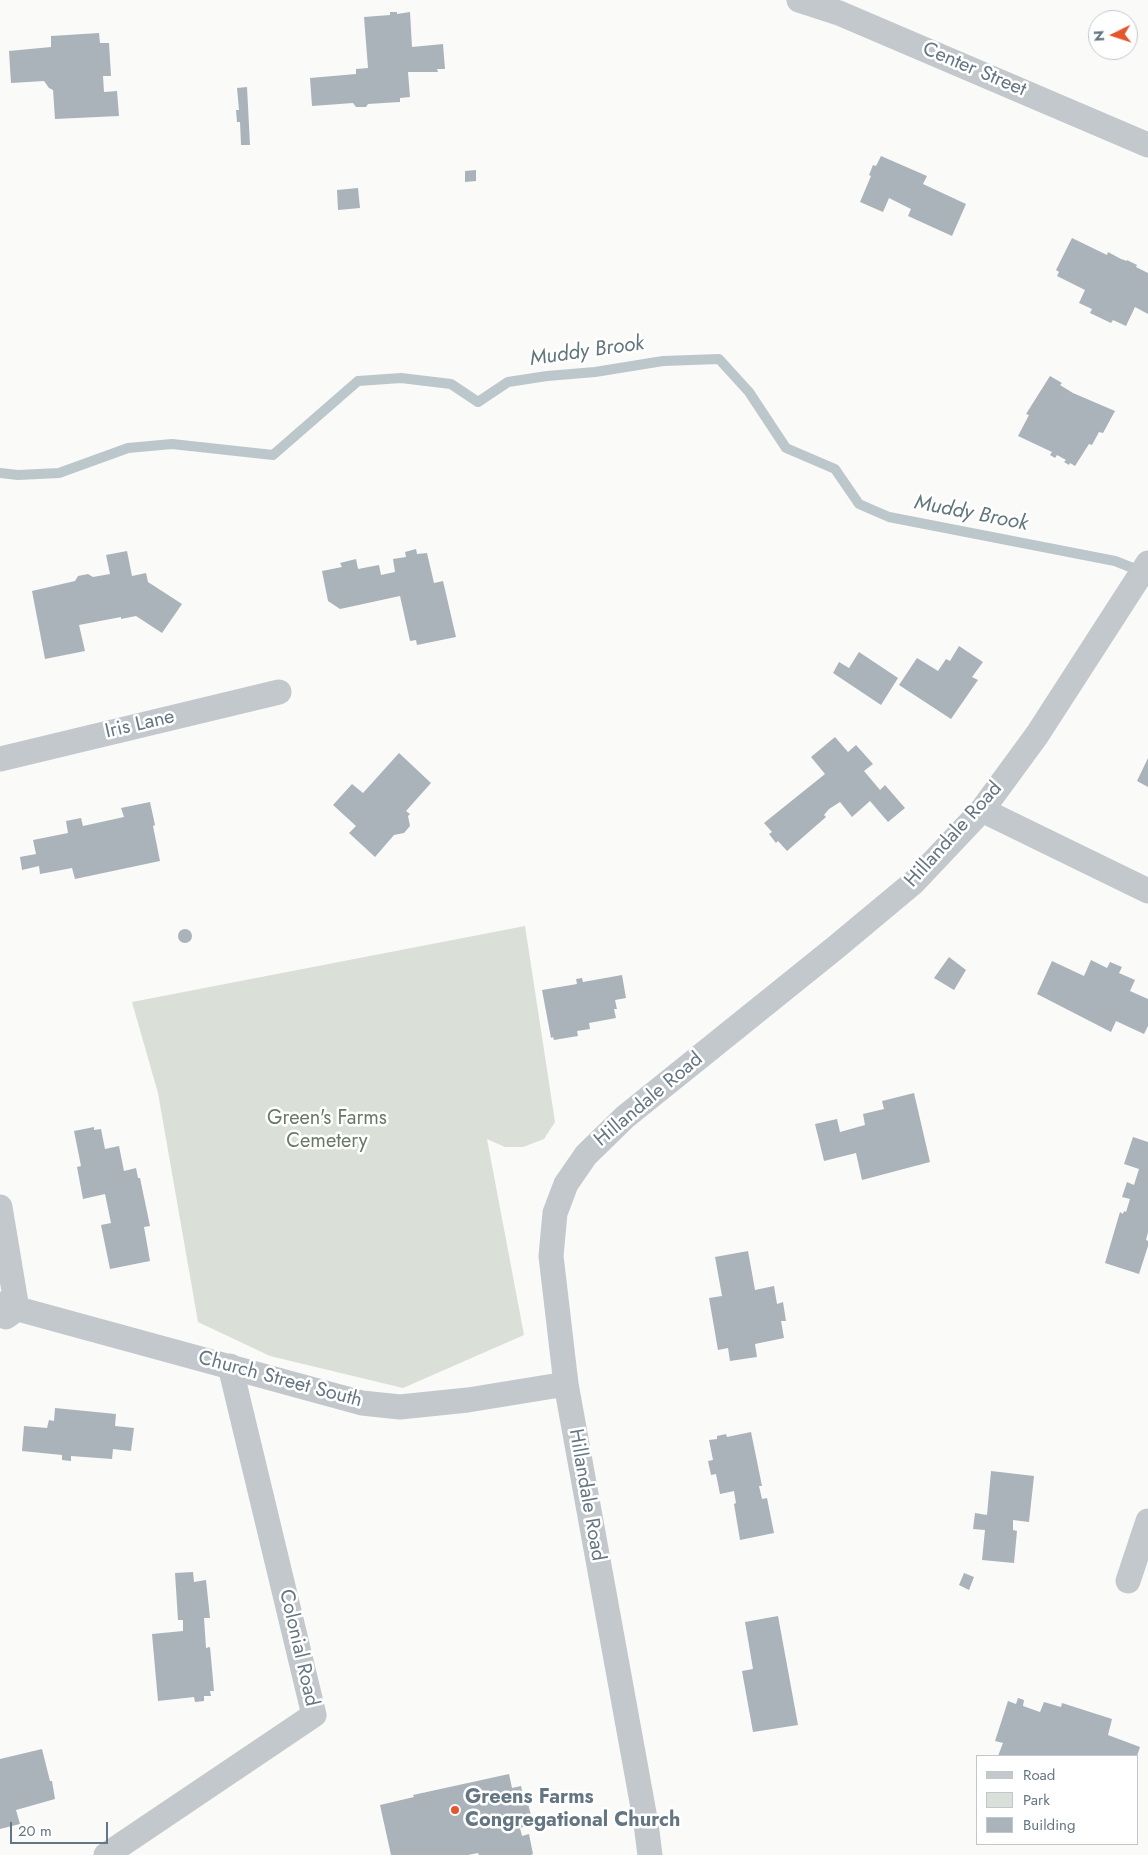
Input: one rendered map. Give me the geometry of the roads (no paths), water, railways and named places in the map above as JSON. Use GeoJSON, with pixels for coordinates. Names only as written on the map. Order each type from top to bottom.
{"type":"FeatureCollection","features":[{"type":"Feature","properties":{"kind":"street","name":"Center Street"},"geometry":{"type":"LineString","coordinates":[[799,0],[839,13],[1148,145]]}},
{"type":"Feature","properties":{"kind":"street","name":"Hillandale Road"},"geometry":{"type":"LineString","coordinates":[[650,1855],[646,1824],[566,1384],[552,1256],[555,1213],[566,1184],[586,1154],[625,1117],[913,883],[982,810],[1037,735],[1148,563]]}},
{"type":"Feature","properties":{"kind":"street","name":"Iris Lane"},"geometry":{"type":"LineString","coordinates":[[0,759],[279,692]]}},
{"type":"Feature","properties":{"kind":"street"},"geometry":{"type":"LineString","coordinates":[[982,810],[1148,891]]}},
{"type":"Feature","properties":{"kind":"street"},"geometry":{"type":"LineString","coordinates":[[0,1207],[6,1311]]}},
{"type":"Feature","properties":{"kind":"street","name":"Church Street South"},"geometry":{"type":"LineString","coordinates":[[6,1311],[230,1366],[362,1403],[400,1407],[468,1400],[566,1384]]}},
{"type":"Feature","properties":{"kind":"street","name":"Colonial Road"},"geometry":{"type":"LineString","coordinates":[[106,1855],[314,1715],[230,1366]]}},
{"type":"Feature","properties":{"kind":"street"},"geometry":{"type":"LineString","coordinates":[[1128,1581],[1148,1521]]}},
{"type":"Feature","properties":{"kind":"waterway","name":"Muddy Brook"},"geometry":{"type":"LineString","coordinates":[[0,473],[18,475],[59,473],[128,448],[172,444],[273,455],[358,381],[401,378],[451,384],[478,402],[508,382],[547,376],[595,372],[663,361],[719,359],[749,392],[786,448],[835,469],[859,504],[889,517],[1115,561],[1143,572]]}},
{"type":"Feature","properties":{"kind":"place","name":"Greens Farms Congregational Church"},"geometry":{"type":"Point","coordinates":[455,1810]}},
{"type":"Feature","properties":{"kind":"park label","name":"Green's Farms Cemetery"},"geometry":{"type":"Point","coordinates":[327,1130]}}]}
